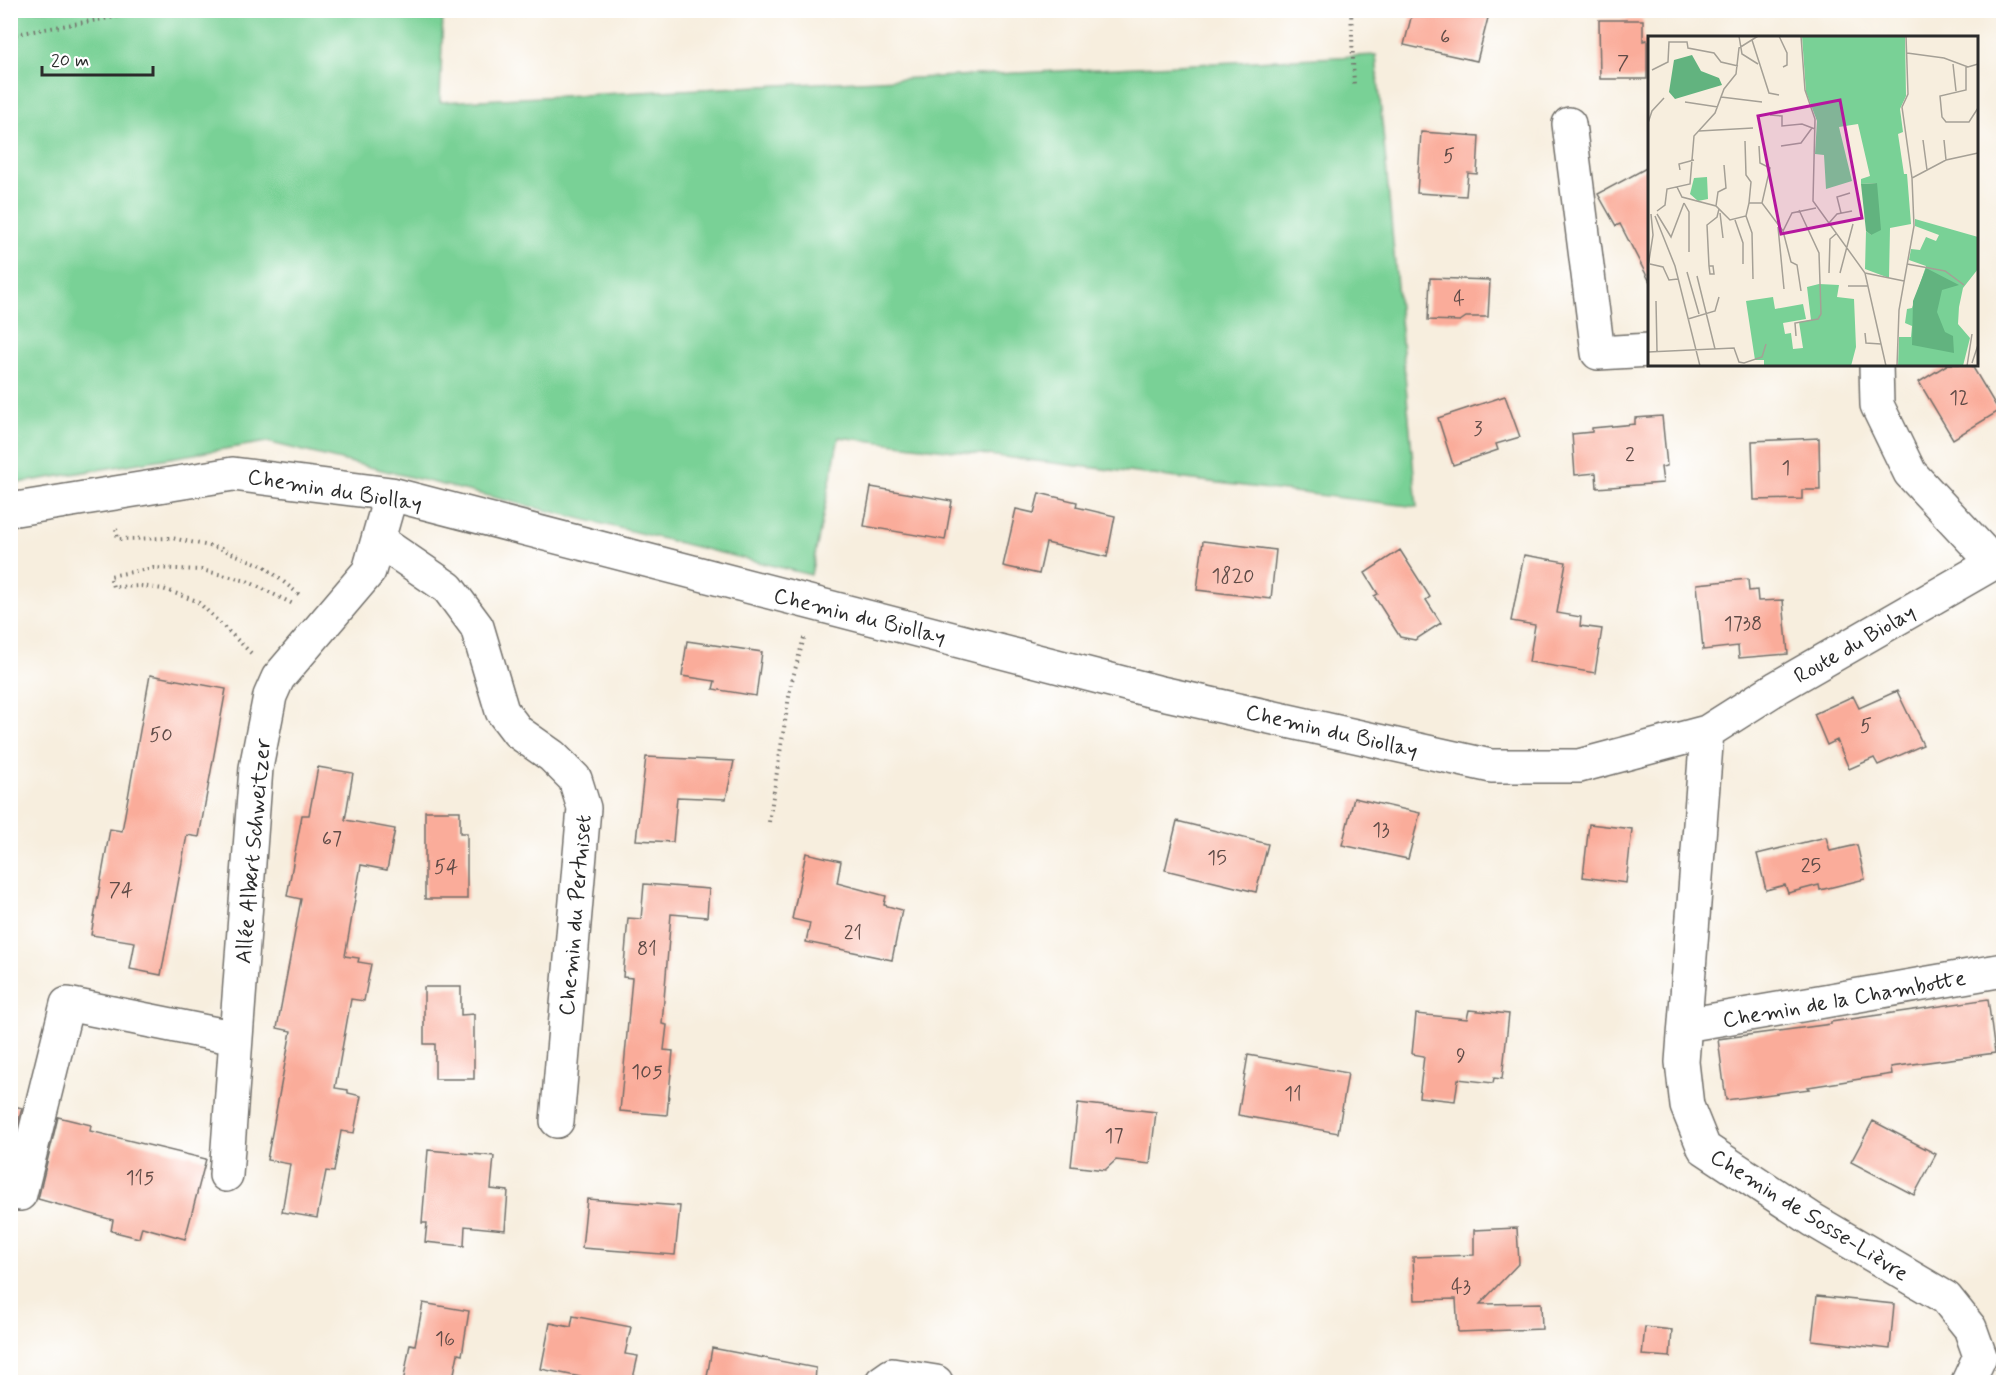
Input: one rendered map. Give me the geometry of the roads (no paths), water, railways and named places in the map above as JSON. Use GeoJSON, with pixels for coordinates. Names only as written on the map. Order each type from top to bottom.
{"type":"FeatureCollection","features":[{"type":"Feature","properties":{"kind":"street"},"geometry":{"type":"LineString","coordinates":[[1569,124],[1598,353],[1648,350]]}},
{"type":"Feature","properties":{"kind":"street"},"geometry":{"type":"LineString","coordinates":[[1876,366],[1877,405],[1910,473],[1998,560]]}},
{"type":"Feature","properties":{"kind":"street","name":"Chemin du Biollay"},"geometry":{"type":"LineString","coordinates":[[10,510],[233,474],[391,494],[1157,692],[1491,766],[1580,766],[1707,732]]}},
{"type":"Feature","properties":{"kind":"street","name":"Allée Albert Schweitzer"},"geometry":{"type":"LineString","coordinates":[[226,1175],[256,768],[270,696],[278,678],[369,571],[391,494]]}},
{"type":"Feature","properties":{"kind":"street","name":"Chemin du Pertuiset"},"geometry":{"type":"LineString","coordinates":[[378,540],[448,588],[477,627],[502,711],[518,732],[552,756],[575,779],[584,808],[557,1121]]}},
{"type":"Feature","properties":{"kind":"street","name":"Route du Biolay"},"geometry":{"type":"LineString","coordinates":[[1707,732],[1778,687],[1998,560]]}},
{"type":"Feature","properties":{"kind":"street","name":"Chemin de Sosse-Lièvre"},"geometry":{"type":"LineString","coordinates":[[1707,732],[1682,1062],[1687,1106],[1704,1148],[1813,1220],[1946,1298],[1970,1328],[1984,1365]]}},
{"type":"Feature","properties":{"kind":"street","name":"Chemin de la Chambotte"},"geometry":{"type":"LineString","coordinates":[[1685,1025],[2004,970]]}},
{"type":"Feature","properties":{"kind":"street"},"geometry":{"type":"LineString","coordinates":[[20,1194],[67,1004],[236,1038]]}},
{"type":"Feature","properties":{"kind":"street"},"geometry":{"type":"LineString","coordinates":[[882,1383],[892,1375],[936,1383]]}}]}
